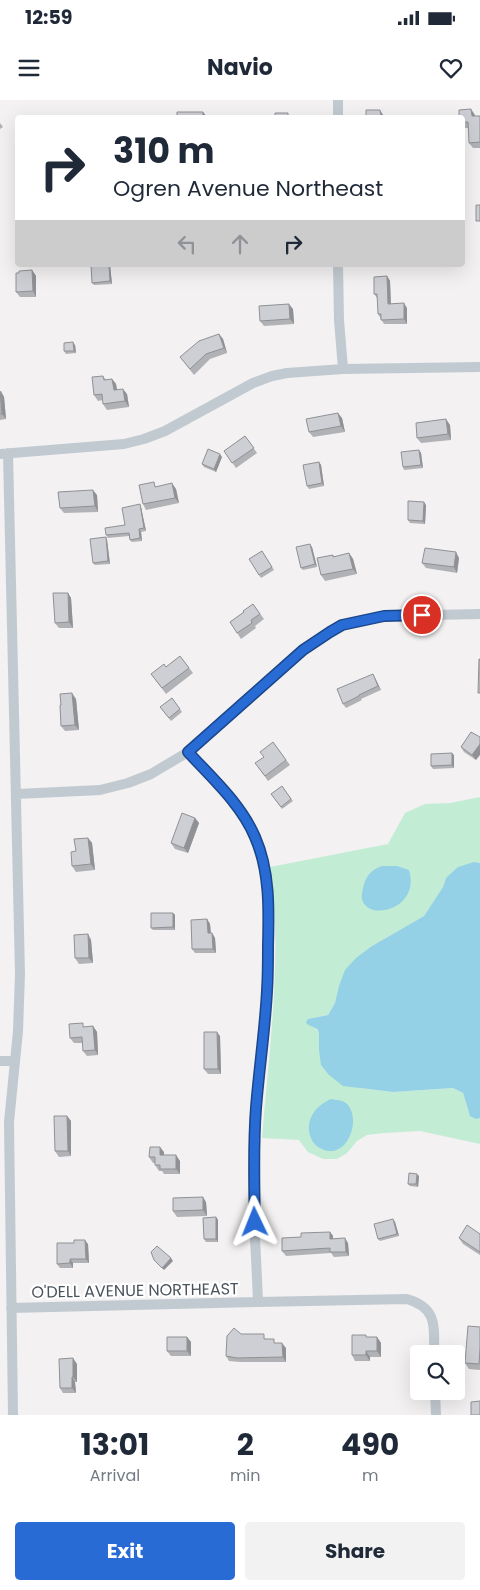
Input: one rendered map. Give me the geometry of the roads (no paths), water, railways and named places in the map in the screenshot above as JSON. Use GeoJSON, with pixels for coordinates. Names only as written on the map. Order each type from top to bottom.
{"type":"FeatureCollection","features":[{"type":"Feature","properties":{"kind":"street"},"geometry":{"type":"LineString","coordinates":[[338,100],[338,115]]}},
{"type":"Feature","properties":{"kind":"street"},"geometry":{"type":"LineString","coordinates":[[338,267],[339,320],[343,369]]}},
{"type":"Feature","properties":{"kind":"street"},"geometry":{"type":"LineString","coordinates":[[13,1415],[9,1122],[18,1031],[20,974],[17,794],[4,453],[124,444],[144,439],[165,431],[253,383],[287,373],[343,369],[480,367]]}},
{"type":"Feature","properties":{"kind":"street"},"geometry":{"type":"LineString","coordinates":[[17,794],[100,790],[128,783],[151,774],[188,752],[303,650],[342,625],[384,616],[480,614]]}},
{"type":"Feature","properties":{"kind":"street"},"geometry":{"type":"LineString","coordinates":[[188,752],[231,798],[246,819],[263,858],[266,880],[269,928],[267,992],[256,1108],[253,1164],[258,1302]]}},
{"type":"Feature","properties":{"kind":"street"},"geometry":{"type":"LineString","coordinates":[[0,1060],[15,1061]]}},
{"type":"Feature","properties":{"kind":"street","name":"O'DELL AVENUE NORTHEAST"},"geometry":{"type":"LineString","coordinates":[[11,1308],[397,1298],[416,1301],[429,1311],[434,1322],[434,1345]]}},
{"type":"Feature","properties":{"kind":"street"},"geometry":{"type":"LineString","coordinates":[[435,1400],[436,1415]]}},
{"type":"Feature","properties":{"kind":"water"},"geometry":{"type":"Polygon","coordinates":[[[474,862],[480,863],[480,1118],[476,1119],[470,1116],[463,1093],[453,1088],[393,1092],[343,1086],[329,1075],[321,1065],[319,1033],[317,1029],[306,1022],[308,1019],[328,1015],[335,1003],[345,970],[356,958],[372,946],[424,916],[443,887],[446,878],[458,867],[474,862]]]}},
{"type":"Feature","properties":{"kind":"water"},"geometry":{"type":"Polygon","coordinates":[[[382,866],[397,866],[409,870],[411,884],[407,895],[401,903],[392,908],[373,910],[366,906],[362,899],[362,892],[365,880],[373,870],[382,866]]]}},
{"type":"Feature","properties":{"kind":"water"},"geometry":{"type":"Polygon","coordinates":[[[331,1099],[346,1103],[351,1110],[353,1118],[350,1136],[345,1144],[339,1149],[331,1151],[318,1147],[313,1142],[310,1135],[309,1122],[319,1106],[331,1099]]]}}]}
